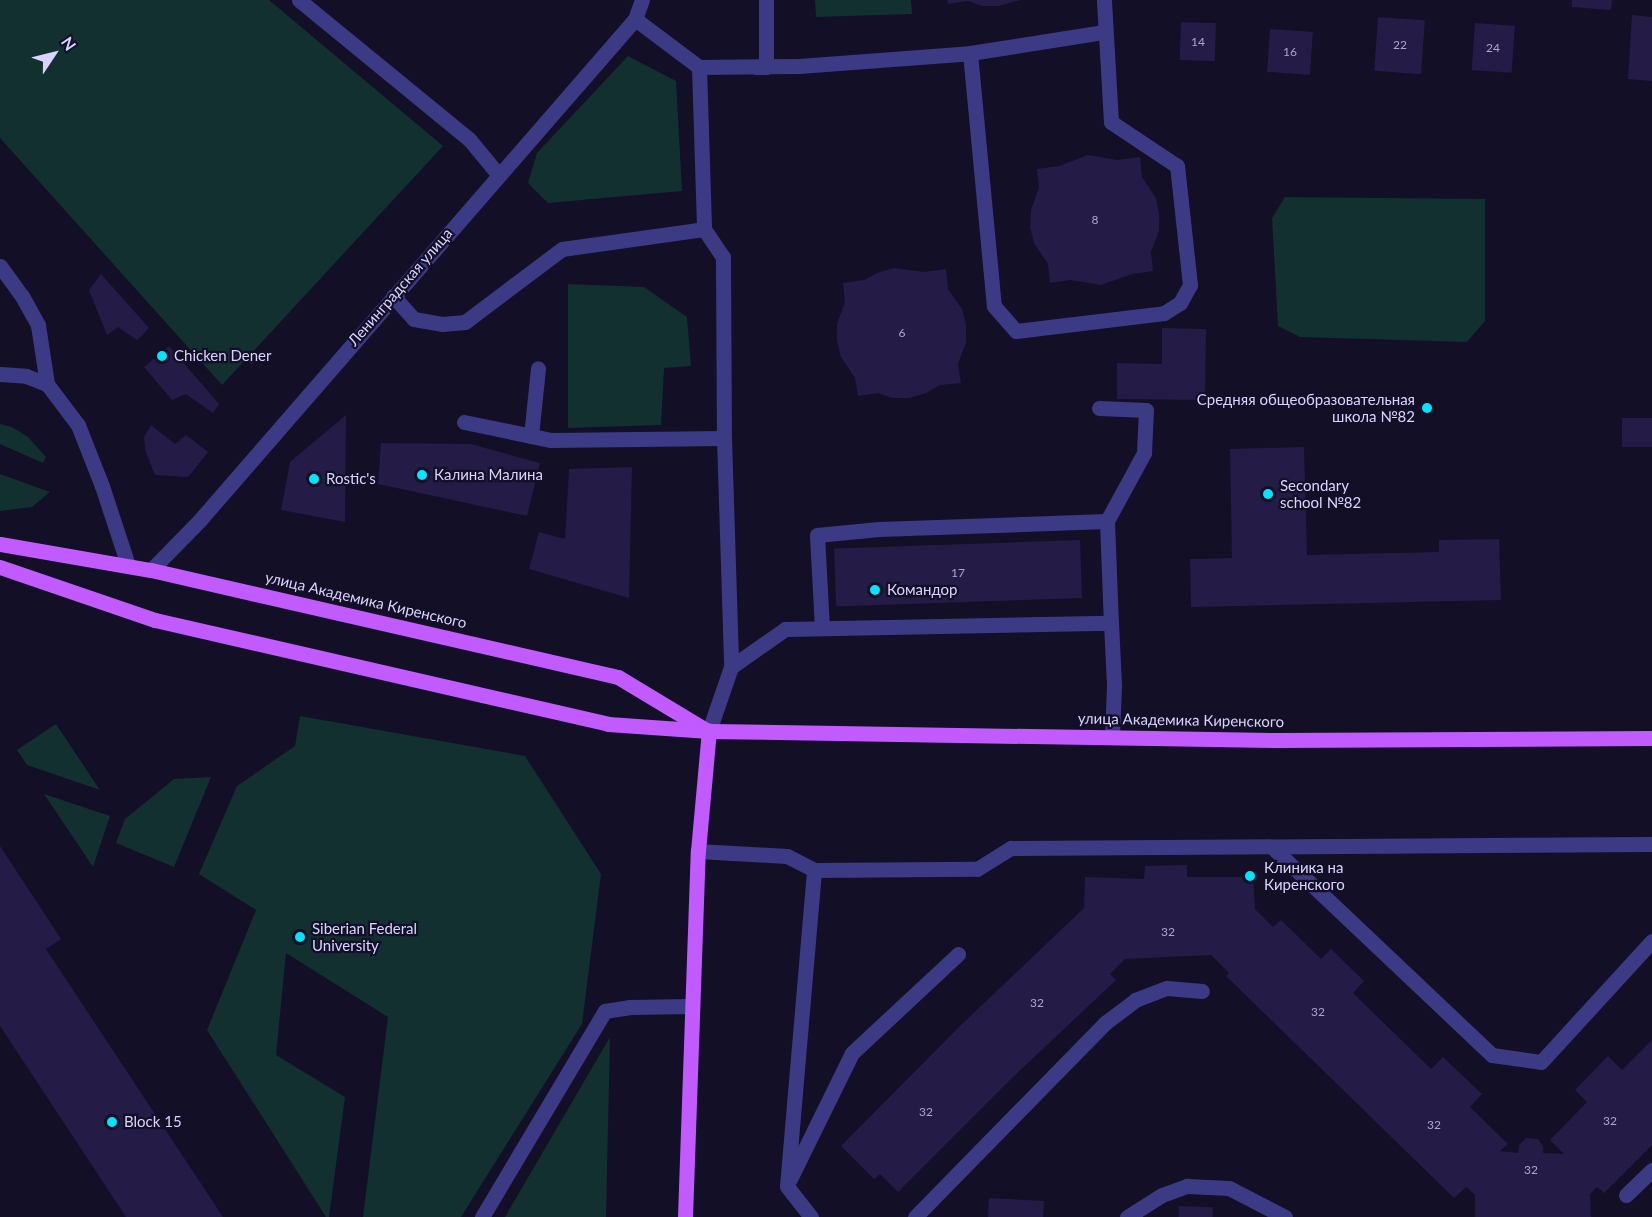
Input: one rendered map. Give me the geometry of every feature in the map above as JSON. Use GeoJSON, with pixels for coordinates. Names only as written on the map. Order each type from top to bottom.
{"type":"FeatureCollection","features":[{"type":"Feature","properties":{"kind":"main road","name":"улица Академика Киренского"},"geometry":{"type":"LineString","coordinates":[[0,544],[128,565],[618,677],[709,732]]}},
{"type":"Feature","properties":{"kind":"main road","name":"улица Академика Киренского"},"geometry":{"type":"LineString","coordinates":[[0,567],[155,620],[608,724],[709,732],[1278,740],[1652,738]]}},
{"type":"Feature","properties":{"kind":"main road"},"geometry":{"type":"LineString","coordinates":[[685,1217],[698,851],[709,732]]}},
{"type":"Feature","properties":{"kind":"street"},"geometry":{"type":"LineString","coordinates":[[299,0],[469,140],[498,174]]}},
{"type":"Feature","properties":{"kind":"street","name":"Ленинградская улица"},"geometry":{"type":"LineString","coordinates":[[151,570],[199,521],[634,19],[642,0]]}},
{"type":"Feature","properties":{"kind":"street"},"geometry":{"type":"LineString","coordinates":[[766,0],[766,67]]}},
{"type":"Feature","properties":{"kind":"street"},"geometry":{"type":"LineString","coordinates":[[970,53],[994,306],[1016,331],[1164,313],[1180,303],[1190,285],[1177,166],[1111,122],[1104,32],[1104,0]]}},
{"type":"Feature","properties":{"kind":"street"},"geometry":{"type":"LineString","coordinates":[[634,19],[699,68],[766,67],[970,53],[1104,32]]}},
{"type":"Feature","properties":{"kind":"street"},"geometry":{"type":"LineString","coordinates":[[699,68],[704,229],[723,257],[724,438],[731,667],[709,732]]}},
{"type":"Feature","properties":{"kind":"street"},"geometry":{"type":"LineString","coordinates":[[393,296],[414,319],[442,324],[465,322],[562,249],[704,229]]}},
{"type":"Feature","properties":{"kind":"street"},"geometry":{"type":"LineString","coordinates":[[0,266],[22,296],[38,325],[47,384],[78,425],[87,444],[128,565]]}},
{"type":"Feature","properties":{"kind":"street"},"geometry":{"type":"LineString","coordinates":[[531,436],[538,368]]}},
{"type":"Feature","properties":{"kind":"street"},"geometry":{"type":"LineString","coordinates":[[0,374],[26,376],[47,384]]}},
{"type":"Feature","properties":{"kind":"street"},"geometry":{"type":"LineString","coordinates":[[1099,408],[1146,410],[1144,453],[1107,521],[1114,685],[1112,737]]}},
{"type":"Feature","properties":{"kind":"street"},"geometry":{"type":"LineString","coordinates":[[464,422],[550,440],[724,438]]}},
{"type":"Feature","properties":{"kind":"street"},"geometry":{"type":"LineString","coordinates":[[822,628],[817,535],[879,529],[1107,521]]}},
{"type":"Feature","properties":{"kind":"street"},"geometry":{"type":"LineString","coordinates":[[731,667],[785,629],[1111,623]]}},
{"type":"Feature","properties":{"kind":"street"},"geometry":{"type":"LineString","coordinates":[[698,851],[787,856],[814,870],[977,868],[1011,848],[1652,844]]}},
{"type":"Feature","properties":{"kind":"street"},"geometry":{"type":"LineString","coordinates":[[1272,847],[1492,1055],[1541,1062],[1652,941]]}},
{"type":"Feature","properties":{"kind":"street"},"geometry":{"type":"LineString","coordinates":[[811,1217],[787,1186],[814,870]]}},
{"type":"Feature","properties":{"kind":"street"},"geometry":{"type":"LineString","coordinates":[[787,1186],[852,1053],[958,954]]}},
{"type":"Feature","properties":{"kind":"street"},"geometry":{"type":"LineString","coordinates":[[915,1217],[1105,1023],[1135,1000],[1167,988],[1202,991]]}},
{"type":"Feature","properties":{"kind":"street"},"geometry":{"type":"LineString","coordinates":[[482,1217],[605,1011],[629,1007],[692,1006]]}},
{"type":"Feature","properties":{"kind":"street"},"geometry":{"type":"LineString","coordinates":[[1626,1195],[1652,1170]]}},
{"type":"Feature","properties":{"kind":"street"},"geometry":{"type":"LineString","coordinates":[[1127,1217],[1162,1195],[1187,1186],[1229,1188],[1285,1217]]}},
{"type":"Feature","properties":{"kind":"green space"},"geometry":{"type":"Polygon","coordinates":[[[0,0],[269,0],[443,146],[222,385],[0,138],[0,0]]]}},
{"type":"Feature","properties":{"kind":"green space"},"geometry":{"type":"Polygon","coordinates":[[[815,0],[911,0],[912,14],[816,17],[815,0]]]}},
{"type":"Feature","properties":{"kind":"green space"},"geometry":{"type":"Polygon","coordinates":[[[628,56],[676,81],[682,191],[548,203],[528,183],[537,153],[628,56]]]}},
{"type":"Feature","properties":{"kind":"green space"},"geometry":{"type":"Polygon","coordinates":[[[1285,197],[1485,199],[1485,321],[1467,342],[1300,337],[1278,326],[1272,218],[1285,197]]]}},
{"type":"Feature","properties":{"kind":"green space"},"geometry":{"type":"Polygon","coordinates":[[[568,284],[644,287],[687,317],[691,366],[664,368],[661,425],[568,428],[568,284]]]}},
{"type":"Feature","properties":{"kind":"green space"},"geometry":{"type":"Polygon","coordinates":[[[0,424],[12,427],[28,437],[46,457],[43,463],[0,444],[0,424]]]}},
{"type":"Feature","properties":{"kind":"green space"},"geometry":{"type":"Polygon","coordinates":[[[0,474],[50,492],[32,507],[0,511],[0,474]]]}},
{"type":"Feature","properties":{"kind":"green space"},"geometry":{"type":"Polygon","coordinates":[[[300,716],[525,756],[601,874],[582,1024],[461,1217],[363,1217],[388,1017],[286,953],[276,1055],[345,1097],[329,1217],[326,1217],[207,1030],[256,910],[199,874],[237,786],[295,746],[300,716]]]}},
{"type":"Feature","properties":{"kind":"green space"},"geometry":{"type":"Polygon","coordinates":[[[56,724],[100,790],[27,765],[17,750],[56,724]]]}},
{"type":"Feature","properties":{"kind":"green space"},"geometry":{"type":"Polygon","coordinates":[[[211,777],[174,867],[116,843],[125,819],[174,779],[211,777]]]}},
{"type":"Feature","properties":{"kind":"green space"},"geometry":{"type":"Polygon","coordinates":[[[44,794],[110,816],[93,867],[44,794]]]}},
{"type":"Feature","properties":{"kind":"green space"},"geometry":{"type":"Polygon","coordinates":[[[610,1037],[606,1217],[505,1217],[610,1037]]]}},
{"type":"Feature","properties":{"kind":"building"},"geometry":{"type":"Polygon","coordinates":[[[947,0],[1020,0],[999,6],[982,6],[968,1],[948,4],[947,0]]]}},
{"type":"Feature","properties":{"kind":"building"},"geometry":{"type":"Polygon","coordinates":[[[1572,0],[1612,0],[1611,10],[1572,7],[1572,0]]]}},
{"type":"Feature","properties":{"kind":"building"},"geometry":{"type":"Polygon","coordinates":[[[1632,15],[1652,17],[1652,81],[1628,79],[1632,15]]]}},
{"type":"Feature","properties":{"kind":"building"},"geometry":{"type":"Polygon","coordinates":[[[1378,17],[1425,20],[1421,74],[1374,71],[1378,17]]]}},
{"type":"Feature","properties":{"kind":"building"},"geometry":{"type":"Polygon","coordinates":[[[1181,22],[1216,23],[1215,61],[1180,60],[1181,22]]]}},
{"type":"Feature","properties":{"kind":"building"},"geometry":{"type":"Polygon","coordinates":[[[1475,23],[1515,26],[1512,73],[1472,70],[1475,23]]]}},
{"type":"Feature","properties":{"kind":"building"},"geometry":{"type":"Polygon","coordinates":[[[1270,29],[1313,32],[1310,75],[1267,72],[1270,29]]]}},
{"type":"Feature","properties":{"kind":"building"},"geometry":{"type":"Polygon","coordinates":[[[1088,155],[1117,160],[1140,157],[1142,177],[1156,198],[1159,214],[1159,231],[1151,252],[1153,271],[1132,274],[1101,285],[1071,280],[1050,283],[1048,264],[1034,243],[1030,227],[1031,210],[1039,187],[1037,169],[1059,166],[1088,155]]]}},
{"type":"Feature","properties":{"kind":"building"},"geometry":{"type":"Polygon","coordinates":[[[894,268],[923,272],[946,269],[948,289],[962,309],[966,325],[966,342],[958,364],[961,383],[940,385],[926,393],[909,398],[892,398],[878,393],[858,396],[855,378],[841,357],[837,341],[837,324],[845,302],[843,283],[864,280],[894,268]]]}},
{"type":"Feature","properties":{"kind":"building"},"geometry":{"type":"Polygon","coordinates":[[[101,274],[149,328],[137,340],[118,327],[107,335],[89,290],[101,274]]]}},
{"type":"Feature","properties":{"kind":"building"},"geometry":{"type":"Polygon","coordinates":[[[1162,328],[1206,329],[1205,400],[1117,399],[1117,363],[1162,364],[1162,328]]]}},
{"type":"Feature","properties":{"kind":"building"},"geometry":{"type":"Polygon","coordinates":[[[169,346],[219,404],[213,413],[186,394],[172,400],[144,367],[169,346]]]}},
{"type":"Feature","properties":{"kind":"building"},"geometry":{"type":"Polygon","coordinates":[[[346,415],[345,522],[281,510],[290,462],[346,415]]]}},
{"type":"Feature","properties":{"kind":"building"},"geometry":{"type":"Polygon","coordinates":[[[1622,418],[1652,418],[1652,447],[1622,447],[1622,418]]]}},
{"type":"Feature","properties":{"kind":"building"},"geometry":{"type":"Polygon","coordinates":[[[151,425],[175,444],[186,435],[208,452],[188,477],[155,475],[145,450],[144,437],[151,425]]]}},
{"type":"Feature","properties":{"kind":"building"},"geometry":{"type":"Polygon","coordinates":[[[381,443],[471,444],[540,463],[527,516],[378,484],[381,443]]]}},
{"type":"Feature","properties":{"kind":"building","name":"Secondary school №82"},"geometry":{"type":"Polygon","coordinates":[[[1304,447],[1307,555],[1439,552],[1439,540],[1499,539],[1501,600],[1191,607],[1190,559],[1232,558],[1230,449],[1304,447]]]}},
{"type":"Feature","properties":{"kind":"building"},"geometry":{"type":"Polygon","coordinates":[[[632,467],[629,598],[529,569],[539,532],[565,539],[569,469],[632,467]]]}},
{"type":"Feature","properties":{"kind":"building"},"geometry":{"type":"Polygon","coordinates":[[[1080,540],[1082,598],[836,607],[834,549],[1080,540]]]}},
{"type":"Feature","properties":{"kind":"building","name":"Block 15"},"geometry":{"type":"Polygon","coordinates":[[[0,846],[61,939],[46,949],[223,1217],[126,1217],[0,1026],[0,846]]]}},
{"type":"Feature","properties":{"kind":"building"},"geometry":{"type":"Polygon","coordinates":[[[1187,865],[1187,877],[1253,877],[1255,909],[1273,927],[1281,920],[1321,959],[1331,949],[1364,981],[1353,993],[1431,1069],[1443,1057],[1482,1094],[1470,1107],[1508,1144],[1500,1151],[1518,1153],[1519,1145],[1526,1138],[1538,1139],[1543,1146],[1543,1153],[1564,1154],[1550,1140],[1587,1102],[1575,1090],[1608,1056],[1622,1070],[1652,1040],[1652,1145],[1604,1193],[1597,1187],[1590,1194],[1591,1217],[1475,1217],[1475,1195],[1466,1187],[1454,1198],[1226,976],[1229,973],[1211,955],[1125,959],[1110,974],[1116,980],[1011,1079],[898,1192],[880,1174],[874,1179],[841,1146],[959,1027],[1084,908],[1085,877],[1144,879],[1145,866],[1187,865]]]}},
{"type":"Feature","properties":{"kind":"building"},"geometry":{"type":"Polygon","coordinates":[[[989,1198],[1044,1201],[1043,1217],[988,1217],[989,1198]]]}},
{"type":"Feature","properties":{"kind":"building"},"geometry":{"type":"Polygon","coordinates":[[[1179,1206],[1213,1207],[1213,1217],[1179,1217],[1179,1206]]]}},
{"type":"Feature","properties":{"kind":"place","name":"Chicken Dener"},"geometry":{"type":"Point","coordinates":[162,356]}},
{"type":"Feature","properties":{"kind":"place","name":"Средняя общеобразовательная школа №82"},"geometry":{"type":"Point","coordinates":[1427,408]}},
{"type":"Feature","properties":{"kind":"place","name":"Калина Малина"},"geometry":{"type":"Point","coordinates":[422,475]}},
{"type":"Feature","properties":{"kind":"place","name":"Rostic's"},"geometry":{"type":"Point","coordinates":[314,479]}},
{"type":"Feature","properties":{"kind":"place","name":"Secondary school №82"},"geometry":{"type":"Point","coordinates":[1268,494]}},
{"type":"Feature","properties":{"kind":"place","name":"Командор"},"geometry":{"type":"Point","coordinates":[875,590]}},
{"type":"Feature","properties":{"kind":"place","name":"Клиника на Киренского"},"geometry":{"type":"Point","coordinates":[1250,876]}},
{"type":"Feature","properties":{"kind":"place","name":"Siberian Federal University"},"geometry":{"type":"Point","coordinates":[300,937]}},
{"type":"Feature","properties":{"kind":"place","name":"Block 15"},"geometry":{"type":"Point","coordinates":[112,1122]}}]}
